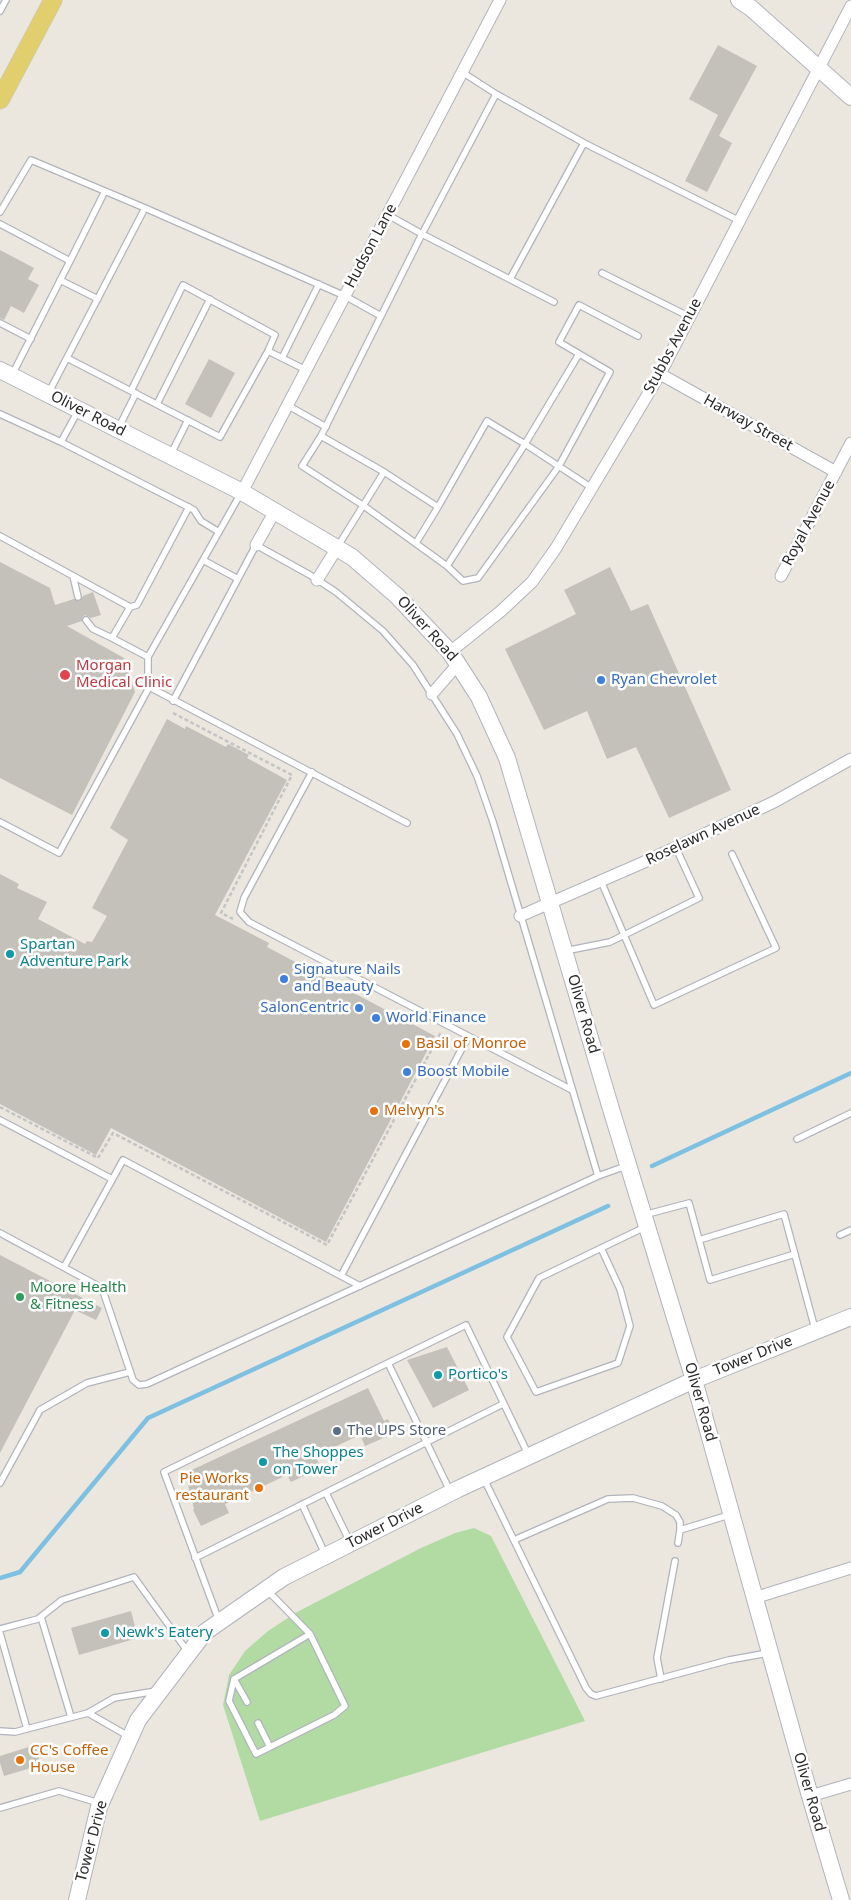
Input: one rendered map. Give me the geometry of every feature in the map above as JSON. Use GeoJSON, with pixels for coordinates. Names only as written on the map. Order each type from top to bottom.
{"type":"FeatureCollection","features":[{"type":"Feature","properties":{"kind":"main road"},"geometry":{"type":"LineString","coordinates":[[0,100],[48,2]]}},
{"type":"Feature","properties":{"kind":"street","name":"Hudson Lane"},"geometry":{"type":"LineString","coordinates":[[242,492],[500,0]]}},
{"type":"Feature","properties":{"kind":"street"},"geometry":{"type":"LineString","coordinates":[[739,0],[820,68],[851,97]]}},
{"type":"Feature","properties":{"kind":"street","name":"Stubbs Avenue"},"geometry":{"type":"LineString","coordinates":[[432,694],[454,658],[532,582],[556,548],[660,374],[851,6]]}},
{"type":"Feature","properties":{"kind":"street","name":"Oliver Road"},"geometry":{"type":"LineString","coordinates":[[6,373],[242,492],[352,557],[398,596],[454,658],[479,697],[507,758],[551,903],[628,1166],[694,1380],[754,1598],[841,1900]]}},
{"type":"Feature","properties":{"kind":"street","name":"Harway Street"},"geometry":{"type":"LineString","coordinates":[[660,374],[836,472]]}},
{"type":"Feature","properties":{"kind":"street","name":"Royal Avenue"},"geometry":{"type":"LineString","coordinates":[[781,576],[851,443]]}},
{"type":"Feature","properties":{"kind":"street"},"geometry":{"type":"LineString","coordinates":[[256,545],[275,511]]}},
{"type":"Feature","properties":{"kind":"street"},"geometry":{"type":"LineString","coordinates":[[317,580],[337,548]]}},
{"type":"Feature","properties":{"kind":"street","name":"Roselawn Avenue"},"geometry":{"type":"LineString","coordinates":[[520,916],[676,848],[774,802],[851,759]]}},
{"type":"Feature","properties":{"kind":"street","name":"Tower Drive"},"geometry":{"type":"LineString","coordinates":[[76,1900],[101,1803],[138,1720],[206,1632],[284,1577],[451,1492],[694,1380],[851,1316]]}},
{"type":"Feature","properties":{"kind":"street"},"geometry":{"type":"LineString","coordinates":[[754,1598],[851,1568]]}},
{"type":"Feature","properties":{"kind":"street"},"geometry":{"type":"LineString","coordinates":[[810,1796],[851,1784]]}},
{"type":"Feature","properties":{"kind":"lane"},"geometry":{"type":"LineString","coordinates":[[0,11],[6,0]]}},
{"type":"Feature","properties":{"kind":"lane"},"geometry":{"type":"LineString","coordinates":[[462,72],[496,94],[584,143],[740,221]]}},
{"type":"Feature","properties":{"kind":"lane"},"geometry":{"type":"LineString","coordinates":[[496,94],[422,234],[326,427],[302,466],[364,506],[447,566],[464,581],[478,578],[559,466],[610,372],[559,342],[579,305],[638,336]]}},
{"type":"Feature","properties":{"kind":"lane"},"geometry":{"type":"LineString","coordinates":[[510,279],[584,143]]}},
{"type":"Feature","properties":{"kind":"lane"},"geometry":{"type":"LineString","coordinates":[[0,212],[31,160],[319,284],[381,316]]}},
{"type":"Feature","properties":{"kind":"lane"},"geometry":{"type":"LineString","coordinates":[[6,373],[31,339],[105,191]]}},
{"type":"Feature","properties":{"kind":"lane"},"geometry":{"type":"LineString","coordinates":[[48,394],[145,208]]}},
{"type":"Feature","properties":{"kind":"lane"},"geometry":{"type":"LineString","coordinates":[[388,215],[554,302]]}},
{"type":"Feature","properties":{"kind":"lane"},"geometry":{"type":"LineString","coordinates":[[0,224],[70,261]]}},
{"type":"Feature","properties":{"kind":"lane"},"geometry":{"type":"LineString","coordinates":[[602,273],[690,317]]}},
{"type":"Feature","properties":{"kind":"lane"},"geometry":{"type":"LineString","coordinates":[[60,280],[98,299]]}},
{"type":"Feature","properties":{"kind":"lane"},"geometry":{"type":"LineString","coordinates":[[282,358],[319,284]]}},
{"type":"Feature","properties":{"kind":"lane"},"geometry":{"type":"LineString","coordinates":[[67,358],[133,392],[188,420],[220,437],[275,335],[183,285],[133,392],[118,429]]}},
{"type":"Feature","properties":{"kind":"lane"},"geometry":{"type":"LineString","coordinates":[[157,404],[210,299]]}},
{"type":"Feature","properties":{"kind":"lane"},"geometry":{"type":"LineString","coordinates":[[0,323],[31,339]]}},
{"type":"Feature","properties":{"kind":"lane"},"geometry":{"type":"LineString","coordinates":[[268,351],[306,370]]}},
{"type":"Feature","properties":{"kind":"lane"},"geometry":{"type":"LineString","coordinates":[[447,566],[525,444],[579,354]]}},
{"type":"Feature","properties":{"kind":"lane"},"geometry":{"type":"LineString","coordinates":[[287,405],[326,427]]}},
{"type":"Feature","properties":{"kind":"lane"},"geometry":{"type":"LineString","coordinates":[[61,442],[79,410]]}},
{"type":"Feature","properties":{"kind":"lane"},"geometry":{"type":"LineString","coordinates":[[0,414],[61,442],[194,510],[201,522],[219,532]]}},
{"type":"Feature","properties":{"kind":"lane"},"geometry":{"type":"LineString","coordinates":[[170,455],[188,420]]}},
{"type":"Feature","properties":{"kind":"lane"},"geometry":{"type":"LineString","coordinates":[[416,543],[487,421],[592,488]]}},
{"type":"Feature","properties":{"kind":"lane"},"geometry":{"type":"LineString","coordinates":[[321,436],[384,472],[438,507]]}},
{"type":"Feature","properties":{"kind":"lane"},"geometry":{"type":"LineString","coordinates":[[337,548],[384,472]]}},
{"type":"Feature","properties":{"kind":"lane"},"geometry":{"type":"LineString","coordinates":[[242,492],[148,657],[148,679],[153,689],[173,701],[407,823]]}},
{"type":"Feature","properties":{"kind":"lane"},"geometry":{"type":"LineString","coordinates":[[112,638],[130,607],[137,605],[188,507]]}},
{"type":"Feature","properties":{"kind":"lane"},"geometry":{"type":"LineString","coordinates":[[0,536],[130,607]]}},
{"type":"Feature","properties":{"kind":"lane"},"geometry":{"type":"LineString","coordinates":[[173,701],[256,545],[317,580],[348,602],[383,632],[413,665],[457,734],[477,776],[493,822],[598,1176]]}},
{"type":"Feature","properties":{"kind":"lane"},"geometry":{"type":"LineString","coordinates":[[203,560],[238,579]]}},
{"type":"Feature","properties":{"kind":"lane"},"geometry":{"type":"LineString","coordinates":[[73,576],[78,598]]}},
{"type":"Feature","properties":{"kind":"lane"},"geometry":{"type":"LineString","coordinates":[[86,620],[93,629],[148,657]]}},
{"type":"Feature","properties":{"kind":"lane"},"geometry":{"type":"LineString","coordinates":[[0,822],[59,853],[151,684]]}},
{"type":"Feature","properties":{"kind":"lane"},"geometry":{"type":"LineString","coordinates":[[312,772],[244,898],[240,912],[249,922],[572,1090]]}},
{"type":"Feature","properties":{"kind":"lane"},"geometry":{"type":"LineString","coordinates":[[565,952],[610,942],[699,898],[676,848]]}},
{"type":"Feature","properties":{"kind":"lane"},"geometry":{"type":"LineString","coordinates":[[602,881],[654,1005],[776,948],[732,854]]}},
{"type":"Feature","properties":{"kind":"lane"},"geometry":{"type":"LineString","coordinates":[[340,1276],[468,1037]]}},
{"type":"Feature","properties":{"kind":"lane"},"geometry":{"type":"LineString","coordinates":[[797,1139],[851,1113]]}},
{"type":"Feature","properties":{"kind":"lane"},"geometry":{"type":"LineString","coordinates":[[0,1120],[112,1179]]}},
{"type":"Feature","properties":{"kind":"lane"},"geometry":{"type":"LineString","coordinates":[[64,1267],[123,1160],[360,1286]]}},
{"type":"Feature","properties":{"kind":"lane"},"geometry":{"type":"LineString","coordinates":[[0,1232],[102,1288],[132,1380],[138,1385],[147,1384],[598,1176],[628,1166]]}},
{"type":"Feature","properties":{"kind":"lane"},"geometry":{"type":"LineString","coordinates":[[601,1248],[620,1289],[630,1326],[618,1363],[536,1392],[507,1336],[539,1278],[601,1248],[645,1220],[689,1203],[710,1280],[795,1254]]}},
{"type":"Feature","properties":{"kind":"lane"},"geometry":{"type":"LineString","coordinates":[[699,1240],[784,1214],[816,1331]]}},
{"type":"Feature","properties":{"kind":"lane"},"geometry":{"type":"LineString","coordinates":[[840,1235],[851,1230]]}},
{"type":"Feature","properties":{"kind":"lane"},"geometry":{"type":"LineString","coordinates":[[219,1623],[164,1472],[466,1325],[528,1456]]}},
{"type":"Feature","properties":{"kind":"lane"},"geometry":{"type":"LineString","coordinates":[[388,1363],[451,1492]]}},
{"type":"Feature","properties":{"kind":"lane"},"geometry":{"type":"LineString","coordinates":[[0,1483],[40,1410],[87,1383],[130,1372]]}},
{"type":"Feature","properties":{"kind":"lane"},"geometry":{"type":"LineString","coordinates":[[195,1558],[503,1404]]}},
{"type":"Feature","properties":{"kind":"lane"},"geometry":{"type":"LineString","coordinates":[[484,1477],[586,1688],[591,1694],[596,1696],[661,1680],[729,1660],[770,1653]]}},
{"type":"Feature","properties":{"kind":"lane"},"geometry":{"type":"LineString","coordinates":[[326,1493],[350,1544]]}},
{"type":"Feature","properties":{"kind":"lane"},"geometry":{"type":"LineString","coordinates":[[514,1540],[608,1499],[633,1498],[662,1506],[676,1515],[680,1522],[678,1543]]}},
{"type":"Feature","properties":{"kind":"lane"},"geometry":{"type":"LineString","coordinates":[[302,1504],[326,1556]]}},
{"type":"Feature","properties":{"kind":"lane"},"geometry":{"type":"LineString","coordinates":[[680,1530],[731,1514]]}},
{"type":"Feature","properties":{"kind":"lane"},"geometry":{"type":"LineString","coordinates":[[661,1680],[657,1658],[675,1561]]}},
{"type":"Feature","properties":{"kind":"lane"},"geometry":{"type":"LineString","coordinates":[[0,1629],[38,1619],[62,1600],[134,1577],[189,1653]]}},
{"type":"Feature","properties":{"kind":"lane"},"geometry":{"type":"LineString","coordinates":[[267,1590],[310,1634],[345,1706],[334,1715],[256,1754],[229,1701],[234,1679],[310,1634]]}},
{"type":"Feature","properties":{"kind":"lane"},"geometry":{"type":"LineString","coordinates":[[41,1617],[71,1717]]}},
{"type":"Feature","properties":{"kind":"lane"},"geometry":{"type":"LineString","coordinates":[[0,1633],[27,1728]]}},
{"type":"Feature","properties":{"kind":"lane"},"geometry":{"type":"LineString","coordinates":[[234,1679],[247,1702]]}},
{"type":"Feature","properties":{"kind":"lane"},"geometry":{"type":"LineString","coordinates":[[0,1731],[15,1732],[88,1713],[114,1698],[161,1690]]}},
{"type":"Feature","properties":{"kind":"lane"},"geometry":{"type":"LineString","coordinates":[[88,1713],[130,1737]]}},
{"type":"Feature","properties":{"kind":"lane"},"geometry":{"type":"LineString","coordinates":[[258,1723],[270,1747]]}},
{"type":"Feature","properties":{"kind":"lane"},"geometry":{"type":"LineString","coordinates":[[0,1808],[59,1791],[101,1803]]}},
{"type":"Feature","properties":{"kind":"path"},"geometry":{"type":"LineString","coordinates":[[173,713],[292,776],[221,913],[237,921]]}},
{"type":"Feature","properties":{"kind":"path"},"geometry":{"type":"LineString","coordinates":[[0,1107],[98,1158],[114,1133],[327,1245],[442,1031]]}},
{"type":"Feature","properties":{"kind":"green space"},"geometry":{"type":"Polygon","coordinates":[[[474,1528],[491,1536],[585,1721],[260,1821],[223,1705],[229,1675],[245,1651],[268,1631],[297,1612],[421,1548],[455,1533],[474,1528]]]}},
{"type":"Feature","properties":{"kind":"building"},"geometry":{"type":"Polygon","coordinates":[[[718,45],[757,66],[719,136],[732,143],[707,192],[685,181],[718,115],[689,99],[718,45]]]}},
{"type":"Feature","properties":{"kind":"building"},"geometry":{"type":"Polygon","coordinates":[[[0,250],[34,268],[28,279],[39,285],[24,313],[11,306],[4,320],[0,318],[0,250]]]}},
{"type":"Feature","properties":{"kind":"building"},"geometry":{"type":"Polygon","coordinates":[[[209,359],[235,373],[211,418],[185,404],[209,359]]]}},
{"type":"Feature","properties":{"kind":"building","name":"Morgan Medical Clinic"},"geometry":{"type":"Polygon","coordinates":[[[0,562],[50,588],[55,605],[74,599],[80,601],[83,596],[93,592],[101,615],[91,618],[85,615],[82,621],[67,626],[124,658],[135,692],[72,815],[0,778],[0,562]]]}},
{"type":"Feature","properties":{"kind":"building","name":"Ryan Chevrolet"},"geometry":{"type":"Polygon","coordinates":[[[610,567],[631,611],[648,604],[731,790],[669,818],[636,747],[607,759],[587,711],[544,730],[505,649],[576,614],[564,590],[610,567]]]}},
{"type":"Feature","properties":{"kind":"building"},"geometry":{"type":"Polygon","coordinates":[[[167,719],[185,729],[186,726],[226,747],[228,744],[249,755],[247,758],[287,780],[215,915],[269,943],[267,947],[435,1036],[326,1242],[111,1128],[96,1155],[0,1104],[0,874],[19,884],[17,888],[47,902],[38,919],[85,944],[87,941],[92,942],[107,916],[92,908],[128,840],[110,828],[167,719]]]}},
{"type":"Feature","properties":{"kind":"building"},"geometry":{"type":"Polygon","coordinates":[[[0,1255],[102,1308],[96,1320],[75,1310],[0,1453],[0,1255]]]}},
{"type":"Feature","properties":{"kind":"building","name":"Portico's"},"geometry":{"type":"Polygon","coordinates":[[[447,1347],[469,1390],[433,1408],[407,1360],[447,1347]]]}},
{"type":"Feature","properties":{"kind":"building","name":"The Shoppes on Tower"},"geometry":{"type":"Polygon","coordinates":[[[368,1388],[384,1421],[388,1419],[395,1433],[365,1446],[360,1435],[315,1456],[321,1468],[291,1482],[287,1475],[225,1504],[229,1513],[201,1526],[193,1510],[185,1473],[368,1388]]]}},
{"type":"Feature","properties":{"kind":"building","name":"Newk's Eatery"},"geometry":{"type":"Polygon","coordinates":[[[131,1611],[138,1638],[79,1655],[71,1628],[131,1611]]]}},
{"type":"Feature","properties":{"kind":"building","name":"CC's Coffee House"},"geometry":{"type":"Polygon","coordinates":[[[35,1745],[41,1765],[4,1776],[0,1756],[35,1745]]]}},
{"type":"Feature","properties":{"kind":"waterway"},"geometry":{"type":"LineString","coordinates":[[652,1166],[851,1073]]}},
{"type":"Feature","properties":{"kind":"waterway"},"geometry":{"type":"LineString","coordinates":[[0,1578],[20,1572],[148,1418],[608,1206]]}},
{"type":"Feature","properties":{"kind":"place","name":"Morgan Medical Clinic"},"geometry":{"type":"Point","coordinates":[65,675]}},
{"type":"Feature","properties":{"kind":"place","name":"Ryan Chevrolet"},"geometry":{"type":"Point","coordinates":[601,680]}},
{"type":"Feature","properties":{"kind":"place","name":"Spartan Adventure Park"},"geometry":{"type":"Point","coordinates":[10,954]}},
{"type":"Feature","properties":{"kind":"place","name":"Signature Nails and Beauty"},"geometry":{"type":"Point","coordinates":[284,979]}},
{"type":"Feature","properties":{"kind":"place","name":"SalonCentric"},"geometry":{"type":"Point","coordinates":[359,1008]}},
{"type":"Feature","properties":{"kind":"place","name":"World Finance"},"geometry":{"type":"Point","coordinates":[376,1018]}},
{"type":"Feature","properties":{"kind":"place","name":"Basil of Monroe"},"geometry":{"type":"Point","coordinates":[406,1044]}},
{"type":"Feature","properties":{"kind":"place","name":"Boost Mobile"},"geometry":{"type":"Point","coordinates":[407,1072]}},
{"type":"Feature","properties":{"kind":"place","name":"Melvyn's"},"geometry":{"type":"Point","coordinates":[374,1111]}},
{"type":"Feature","properties":{"kind":"place","name":"Moore Health & Fitness"},"geometry":{"type":"Point","coordinates":[20,1297]}},
{"type":"Feature","properties":{"kind":"place","name":"Portico's"},"geometry":{"type":"Point","coordinates":[438,1375]}},
{"type":"Feature","properties":{"kind":"place","name":"The UPS Store"},"geometry":{"type":"Point","coordinates":[337,1431]}},
{"type":"Feature","properties":{"kind":"place","name":"The Shoppes on Tower"},"geometry":{"type":"Point","coordinates":[263,1462]}},
{"type":"Feature","properties":{"kind":"place","name":"Pie Works restaurant"},"geometry":{"type":"Point","coordinates":[259,1488]}},
{"type":"Feature","properties":{"kind":"place","name":"Newk's Eatery"},"geometry":{"type":"Point","coordinates":[105,1633]}},
{"type":"Feature","properties":{"kind":"place","name":"CC's Coffee House"},"geometry":{"type":"Point","coordinates":[20,1760]}}]}
